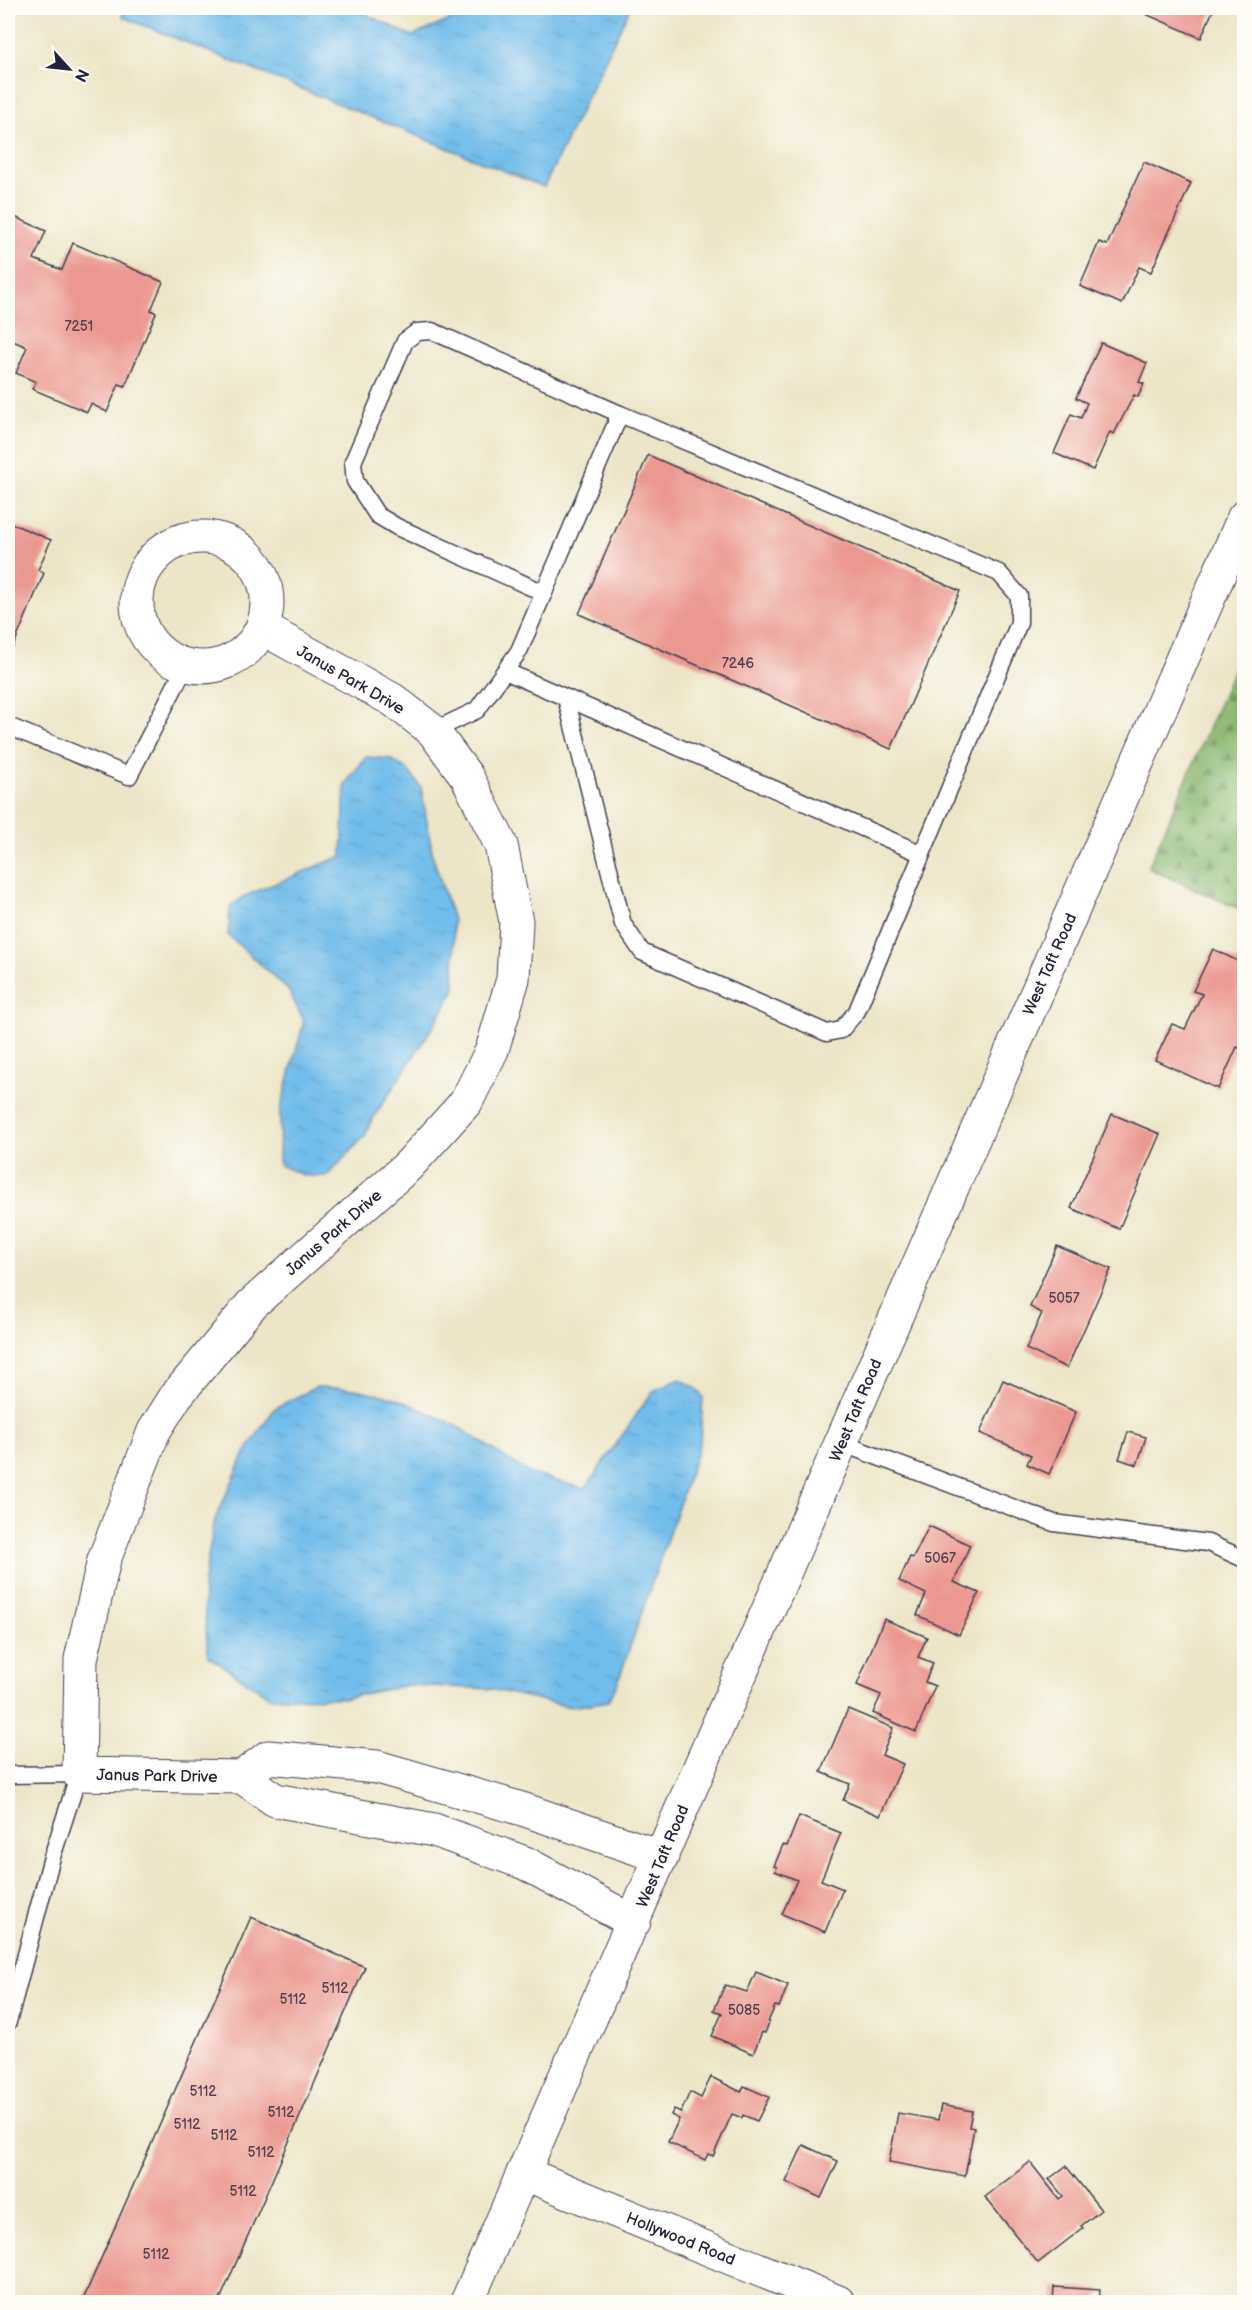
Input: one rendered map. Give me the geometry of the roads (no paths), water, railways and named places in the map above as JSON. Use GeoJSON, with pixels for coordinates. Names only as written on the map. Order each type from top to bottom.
{"type":"FeatureCollection","features":[{"type":"Feature","properties":{"kind":"street","name":"West Taft Road"},"geometry":{"type":"LineString","coordinates":[[467,2302],[1245,517]]}},
{"type":"Feature","properties":{"kind":"street"},"geometry":{"type":"LineString","coordinates":[[191,537],[211,537],[231,542],[247,553],[259,569],[267,588],[267,608],[262,628],[253,644],[223,664],[205,667],[186,665],[166,656],[150,640],[140,620],[137,598],[142,576],[154,557],[172,543],[191,537]]}},
{"type":"Feature","properties":{"kind":"street","name":"Janus Park Drive"},"geometry":{"type":"LineString","coordinates":[[262,628],[393,700],[433,731],[467,777],[501,845],[516,922],[513,979],[492,1050],[466,1102],[408,1166],[252,1304],[176,1396],[154,1431],[104,1560],[81,1659],[79,1773],[242,1777],[275,1800],[434,1830],[525,1863],[634,1922]]}},
{"type":"Feature","properties":{"kind":"street","name":"Janus Park Drive"},"geometry":{"type":"LineString","coordinates":[[242,1777],[268,1757],[377,1767],[522,1809],[662,1857]]}},
{"type":"Feature","properties":{"kind":"street","name":"Hollywood Road"},"geometry":{"type":"LineString","coordinates":[[523,2173],[838,2302]]}},
{"type":"Feature","properties":{"kind":"lane"},"geometry":{"type":"LineString","coordinates":[[544,593],[398,527],[377,515],[355,481],[353,462],[405,341],[417,332],[432,331],[620,414],[999,573],[1019,596],[1019,623],[857,1011],[841,1030],[827,1033],[642,952],[624,924],[566,698]]}},
{"type":"Feature","properties":{"kind":"lane"},"geometry":{"type":"LineString","coordinates":[[433,731],[477,710],[519,651],[620,414]]}},
{"type":"Feature","properties":{"kind":"lane"},"geometry":{"type":"LineString","coordinates":[[8,726],[129,776],[186,665]]}},
{"type":"Feature","properties":{"kind":"lane"},"geometry":{"type":"LineString","coordinates":[[505,671],[922,854]]}},
{"type":"Feature","properties":{"kind":"lane"},"geometry":{"type":"LineString","coordinates":[[841,1443],[1054,1523],[1208,1543],[1245,1560]]}},
{"type":"Feature","properties":{"kind":"lane"},"geometry":{"type":"LineString","coordinates":[[8,1774],[79,1773],[52,1857],[8,2022]]}},
{"type":"Feature","properties":{"kind":"water"},"geometry":{"type":"Polygon","coordinates":[[[123,8],[353,8],[412,36],[479,8],[630,8],[544,187],[123,17],[123,8]]]}},
{"type":"Feature","properties":{"kind":"water"},"geometry":{"type":"Polygon","coordinates":[[[366,757],[390,759],[407,769],[421,787],[433,857],[453,920],[455,989],[370,1123],[365,1136],[327,1176],[305,1176],[279,1165],[280,1111],[304,1021],[288,990],[228,935],[230,907],[245,896],[342,856],[345,784],[366,757]]]}},
{"type":"Feature","properties":{"kind":"water"},"geometry":{"type":"Polygon","coordinates":[[[680,1379],[696,1388],[703,1397],[700,1443],[618,1682],[609,1701],[571,1707],[491,1689],[409,1685],[343,1698],[270,1697],[208,1656],[203,1585],[215,1519],[246,1451],[275,1408],[316,1387],[355,1389],[396,1398],[455,1425],[529,1473],[585,1489],[653,1391],[680,1379]]]}}]}
